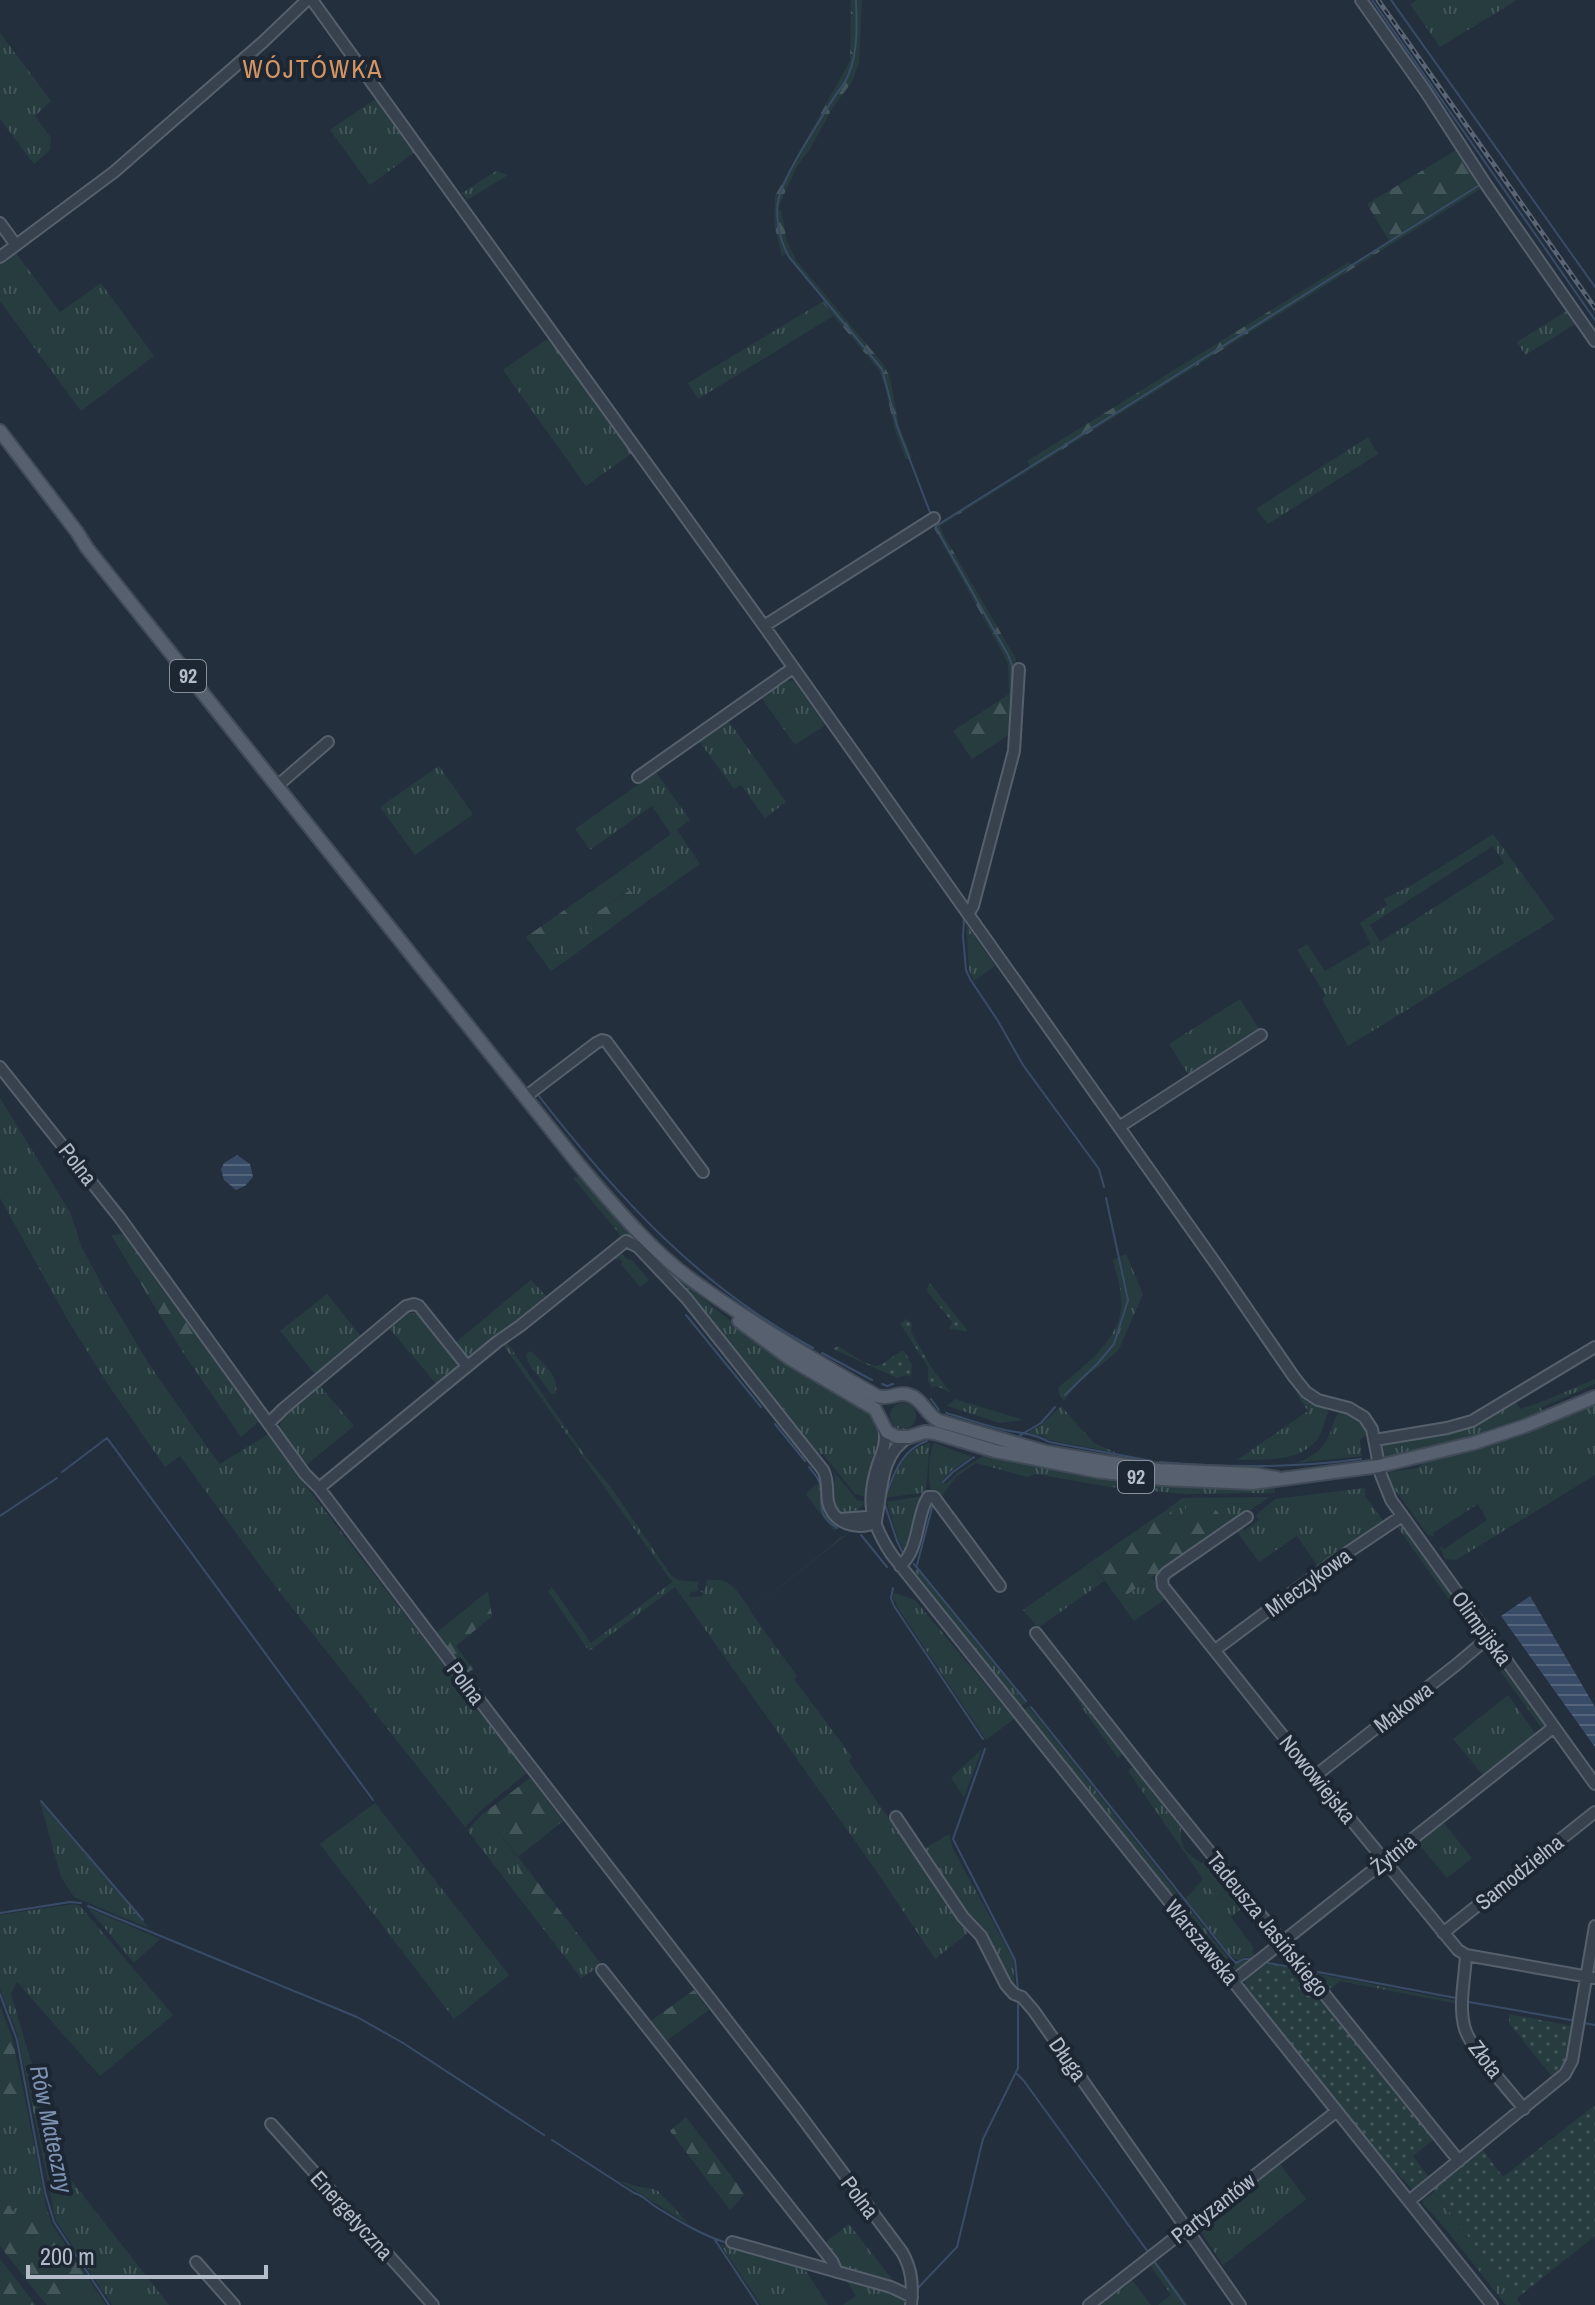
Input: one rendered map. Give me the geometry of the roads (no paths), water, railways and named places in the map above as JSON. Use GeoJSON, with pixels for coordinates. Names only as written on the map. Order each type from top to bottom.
{"type":"FeatureCollection","features":[{"type":"Feature","properties":{"kind":"main road","name":"92"},"geometry":{"type":"LineString","coordinates":[[0,431],[87,548],[613,1204],[717,1304],[774,1349],[871,1406],[892,1435],[935,1433],[995,1451],[1131,1476],[1252,1483],[1379,1466],[1474,1443],[1595,1397]]}},
{"type":"Feature","properties":{"kind":"main road","name":"92"},"geometry":{"type":"LineString","coordinates":[[0,444],[87,548]]}},
{"type":"Feature","properties":{"kind":"main road","name":"92"},"geometry":{"type":"LineString","coordinates":[[696,1283],[784,1343],[877,1396],[910,1395],[939,1421],[1046,1452],[1159,1470],[1277,1478]]}},
{"type":"Feature","properties":{"kind":"main road"},"geometry":{"type":"LineString","coordinates":[[882,1422],[883,1406],[890,1398]]}},
{"type":"Feature","properties":{"kind":"main road"},"geometry":{"type":"LineString","coordinates":[[912,1436],[923,1425],[923,1408]]}},
{"type":"Feature","properties":{"kind":"street"},"geometry":{"type":"LineString","coordinates":[[0,257],[114,172],[309,0],[497,254],[764,626],[1306,1392],[1318,1400],[1349,1408],[1364,1417],[1375,1440],[1472,1421],[1595,1347]]}},
{"type":"Feature","properties":{"kind":"street"},"geometry":{"type":"LineString","coordinates":[[1361,0],[1595,341]]}},
{"type":"Feature","properties":{"kind":"street"},"geometry":{"type":"LineString","coordinates":[[0,223],[16,245]]}},
{"type":"Feature","properties":{"kind":"street"},"geometry":{"type":"LineString","coordinates":[[764,626],[934,518]]}},
{"type":"Feature","properties":{"kind":"street"},"geometry":{"type":"LineString","coordinates":[[638,777],[793,668]]}},
{"type":"Feature","properties":{"kind":"street"},"geometry":{"type":"LineString","coordinates":[[968,914],[973,906],[1014,751],[1019,669]]}},
{"type":"Feature","properties":{"kind":"street"},"geometry":{"type":"LineString","coordinates":[[277,786],[328,742]]}},
{"type":"Feature","properties":{"kind":"street"},"geometry":{"type":"LineString","coordinates":[[1119,1127],[1261,1035]]}},
{"type":"Feature","properties":{"kind":"street"},"geometry":{"type":"LineString","coordinates":[[525,1097],[596,1043],[606,1041],[703,1172]]}},
{"type":"Feature","properties":{"kind":"street","name":"Polna"},"geometry":{"type":"LineString","coordinates":[[0,1067],[120,1218],[305,1474],[319,1488],[788,2099],[902,2252],[910,2268],[912,2301]]}},
{"type":"Feature","properties":{"kind":"street"},"geometry":{"type":"LineString","coordinates":[[319,1488],[626,1241],[645,1253],[687,1299],[823,1470],[828,1482],[830,1507],[840,1519],[855,1527],[876,1522]]}},
{"type":"Feature","properties":{"kind":"street"},"geometry":{"type":"LineString","coordinates":[[269,1423],[406,1306],[419,1306],[467,1366]]}},
{"type":"Feature","properties":{"kind":"street"},"geometry":{"type":"LineString","coordinates":[[858,1517],[870,1502],[885,1442],[882,1422]]}},
{"type":"Feature","properties":{"kind":"street"},"geometry":{"type":"LineString","coordinates":[[876,1522],[881,1484],[888,1462],[899,1444],[912,1436]]}},
{"type":"Feature","properties":{"kind":"street","name":"Olimpijska"},"geometry":{"type":"LineString","coordinates":[[1375,1440],[1385,1489],[1402,1516],[1595,1784]]}},
{"type":"Feature","properties":{"kind":"street"},"geometry":{"type":"LineString","coordinates":[[900,1566],[908,1560],[912,1551],[925,1503],[928,1497],[934,1497],[1000,1586]]}},
{"type":"Feature","properties":{"kind":"street","name":"Warszawska"},"geometry":{"type":"LineString","coordinates":[[870,1502],[886,1546],[900,1566],[1492,2305]]}},
{"type":"Feature","properties":{"kind":"street","name":"Mieczykowa"},"geometry":{"type":"LineString","coordinates":[[1215,1650],[1402,1516]]}},
{"type":"Feature","properties":{"kind":"street"},"geometry":{"type":"LineString","coordinates":[[840,1519],[866,1517],[876,1522]]}},
{"type":"Feature","properties":{"kind":"street","name":"Nowowiejska"},"geometry":{"type":"LineString","coordinates":[[1247,1517],[1166,1573],[1162,1578],[1163,1586],[1443,1933],[1466,1955]]}},
{"type":"Feature","properties":{"kind":"street","name":"Tadeusza Jasińskiego"},"geometry":{"type":"LineString","coordinates":[[1036,1633],[1459,2161]]}},
{"type":"Feature","properties":{"kind":"street","name":"Makowa"},"geometry":{"type":"LineString","coordinates":[[1315,1776],[1489,1637]]}},
{"type":"Feature","properties":{"kind":"street","name":"Żytnia"},"geometry":{"type":"LineString","coordinates":[[1233,1981],[1554,1727]]}},
{"type":"Feature","properties":{"kind":"street","name":"Samodzielna"},"geometry":{"type":"LineString","coordinates":[[1443,1933],[1595,1812]]}},
{"type":"Feature","properties":{"kind":"street","name":"Długa"},"geometry":{"type":"LineString","coordinates":[[896,1817],[963,1917],[981,1936],[1006,1985],[1034,2011],[1240,2305]]}},
{"type":"Feature","properties":{"kind":"street"},"geometry":{"type":"LineString","coordinates":[[1409,2201],[1560,2080],[1569,2069],[1590,1977],[1595,1926]]}},
{"type":"Feature","properties":{"kind":"street"},"geometry":{"type":"LineString","coordinates":[[1466,1955],[1590,1977]]}},
{"type":"Feature","properties":{"kind":"street","name":"Złota"},"geometry":{"type":"LineString","coordinates":[[1466,1955],[1462,2012],[1465,2028],[1474,2046],[1524,2109]]}},
{"type":"Feature","properties":{"kind":"street"},"geometry":{"type":"LineString","coordinates":[[602,1970],[837,2272]]}},
{"type":"Feature","properties":{"kind":"street","name":"Partyzantów"},"geometry":{"type":"LineString","coordinates":[[1089,2305],[1337,2111]]}},
{"type":"Feature","properties":{"kind":"street","name":"Energetyczna"},"geometry":{"type":"LineString","coordinates":[[271,2124],[433,2305]]}},
{"type":"Feature","properties":{"kind":"street"},"geometry":{"type":"LineString","coordinates":[[732,2242],[891,2287],[912,2301]]}},
{"type":"Feature","properties":{"kind":"street"},"geometry":{"type":"LineString","coordinates":[[196,2262],[234,2305]]}},
{"type":"Feature","properties":{"kind":"water"},"geometry":{"type":"Polygon","coordinates":[[[237,1155],[250,1164],[253,1177],[236,1190],[224,1180],[221,1169],[224,1163],[237,1155]]]}},
{"type":"Feature","properties":{"kind":"water"},"geometry":{"type":"Polygon","coordinates":[[[1530,1596],[1595,1707],[1595,1747],[1501,1616],[1530,1596]]]}},
{"type":"Feature","properties":{"kind":"waterway"},"geometry":{"type":"LineString","coordinates":[[856,0],[852,65],[783,186],[777,212],[779,228],[789,257],[882,369],[897,426],[931,515]]}},
{"type":"Feature","properties":{"kind":"waterway"},"geometry":{"type":"LineString","coordinates":[[1372,0],[1595,320]]}},
{"type":"Feature","properties":{"kind":"waterway"},"geometry":{"type":"LineString","coordinates":[[1391,0],[1595,287]]}},
{"type":"Feature","properties":{"kind":"waterway"},"geometry":{"type":"LineString","coordinates":[[936,526],[1478,186]]}},
{"type":"Feature","properties":{"kind":"waterway"},"geometry":{"type":"LineString","coordinates":[[936,528],[1012,665],[1011,726]]}},
{"type":"Feature","properties":{"kind":"waterway"},"geometry":{"type":"LineString","coordinates":[[1003,772],[1010,744]]}},
{"type":"Feature","properties":{"kind":"waterway"},"geometry":{"type":"LineString","coordinates":[[969,901],[1000,781]]}},
{"type":"Feature","properties":{"kind":"waterway"},"geometry":{"type":"LineString","coordinates":[[964,920],[966,970],[970,979],[1023,1065],[1099,1169],[1104,1187]]}},
{"type":"Feature","properties":{"kind":"waterway"},"geometry":{"type":"LineString","coordinates":[[538,1095],[598,1168],[662,1236],[733,1297],[813,1348]]}},
{"type":"Feature","properties":{"kind":"waterway"},"geometry":{"type":"LineString","coordinates":[[1065,1395],[1114,1344],[1128,1300],[1106,1198]]}},
{"type":"Feature","properties":{"kind":"waterway"},"geometry":{"type":"LineString","coordinates":[[686,1315],[761,1407]]}},
{"type":"Feature","properties":{"kind":"waterway"},"geometry":{"type":"LineString","coordinates":[[822,1353],[872,1380]]}},
{"type":"Feature","properties":{"kind":"waterway"},"geometry":{"type":"LineString","coordinates":[[882,1384],[893,1384]]}},
{"type":"Feature","properties":{"kind":"waterway"},"geometry":{"type":"LineString","coordinates":[[931,1399],[939,1410]]}},
{"type":"Feature","properties":{"kind":"waterway"},"geometry":{"type":"LineString","coordinates":[[1019,1436],[1041,1423],[1055,1407]]}},
{"type":"Feature","properties":{"kind":"waterway"},"geometry":{"type":"LineString","coordinates":[[946,1413],[1049,1442],[1152,1461]]}},
{"type":"Feature","properties":{"kind":"waterway"},"geometry":{"type":"LineString","coordinates":[[775,1424],[805,1461]]}},
{"type":"Feature","properties":{"kind":"waterway"},"geometry":{"type":"LineString","coordinates":[[62,1472],[107,1438],[373,1800]]}},
{"type":"Feature","properties":{"kind":"waterway"},"geometry":{"type":"LineString","coordinates":[[887,1492],[906,1455],[927,1441]]}},
{"type":"Feature","properties":{"kind":"waterway"},"geometry":{"type":"LineString","coordinates":[[943,1482],[974,1457]]}},
{"type":"Feature","properties":{"kind":"waterway"},"geometry":{"type":"LineString","coordinates":[[1160,1462],[1261,1466],[1361,1459]]}},
{"type":"Feature","properties":{"kind":"waterway"},"geometry":{"type":"LineString","coordinates":[[809,1467],[819,1482],[823,1514],[837,1528]]}},
{"type":"Feature","properties":{"kind":"waterway"},"geometry":{"type":"LineString","coordinates":[[0,1516],[57,1478]]}},
{"type":"Feature","properties":{"kind":"waterway"},"geometry":{"type":"LineString","coordinates":[[917,1565],[933,1504]]}},
{"type":"Feature","properties":{"kind":"waterway"},"geometry":{"type":"LineString","coordinates":[[885,1505],[903,1553]]}},
{"type":"Feature","properties":{"kind":"waterway"},"geometry":{"type":"LineString","coordinates":[[861,1535],[887,1567]]}},
{"type":"Feature","properties":{"kind":"waterway"},"geometry":{"type":"LineString","coordinates":[[914,1564],[1026,1701]]}},
{"type":"Feature","properties":{"kind":"waterway"},"geometry":{"type":"LineString","coordinates":[[893,1588],[891,1598],[894,1606],[983,1739]]}},
{"type":"Feature","properties":{"kind":"waterway"},"geometry":{"type":"LineString","coordinates":[[1031,1707],[1232,1959],[1236,1963],[1251,1959]]}},
{"type":"Feature","properties":{"kind":"waterway"},"geometry":{"type":"LineString","coordinates":[[985,1749],[953,1839],[1015,1960],[1018,1990]]}},
{"type":"Feature","properties":{"kind":"waterway"},"geometry":{"type":"LineString","coordinates":[[41,1801],[143,1920]]}},
{"type":"Feature","properties":{"kind":"waterway"},"geometry":{"type":"LineString","coordinates":[[0,1913],[81,1903]]}},
{"type":"Feature","properties":{"kind":"waterway"},"geometry":{"type":"LineString","coordinates":[[88,1906],[357,2017],[403,2043],[544,2135]]}},
{"type":"Feature","properties":{"kind":"waterway"},"geometry":{"type":"LineString","coordinates":[[1268,1963],[1296,1968]]}},
{"type":"Feature","properties":{"kind":"waterway"},"geometry":{"type":"LineString","coordinates":[[1318,1972],[1456,1998]]}},
{"type":"Feature","properties":{"kind":"waterway","name":"Rów Mateczny"},"geometry":{"type":"LineString","coordinates":[[0,1994],[17,2040],[45,2192],[54,2222],[109,2305]]}},
{"type":"Feature","properties":{"kind":"waterway"},"geometry":{"type":"LineString","coordinates":[[916,2290],[957,2247],[983,2139],[1018,2068],[1018,2001]]}},
{"type":"Feature","properties":{"kind":"waterway"},"geometry":{"type":"LineString","coordinates":[[1469,2002],[1571,2020]]}},
{"type":"Feature","properties":{"kind":"waterway"},"geometry":{"type":"LineString","coordinates":[[1584,2023],[1595,2025]]}},
{"type":"Feature","properties":{"kind":"waterway"},"geometry":{"type":"LineString","coordinates":[[1017,2074],[1148,2252]]}},
{"type":"Feature","properties":{"kind":"waterway"},"geometry":{"type":"LineString","coordinates":[[552,2140],[656,2207],[699,2232],[727,2243]]}},
{"type":"Feature","properties":{"kind":"waterway"},"geometry":{"type":"LineString","coordinates":[[715,2240],[758,2305]]}},
{"type":"Feature","properties":{"kind":"waterway"},"geometry":{"type":"LineString","coordinates":[[1154,2261],[1185,2305]]}},
{"type":"Feature","properties":{"kind":"railway"},"geometry":{"type":"LineString","coordinates":[[1378,0],[1595,308]]}},
{"type":"Feature","properties":{"kind":"district","name":"WÓJTÓWKA"},"geometry":{"type":"Point","coordinates":[313,69]}}]}
